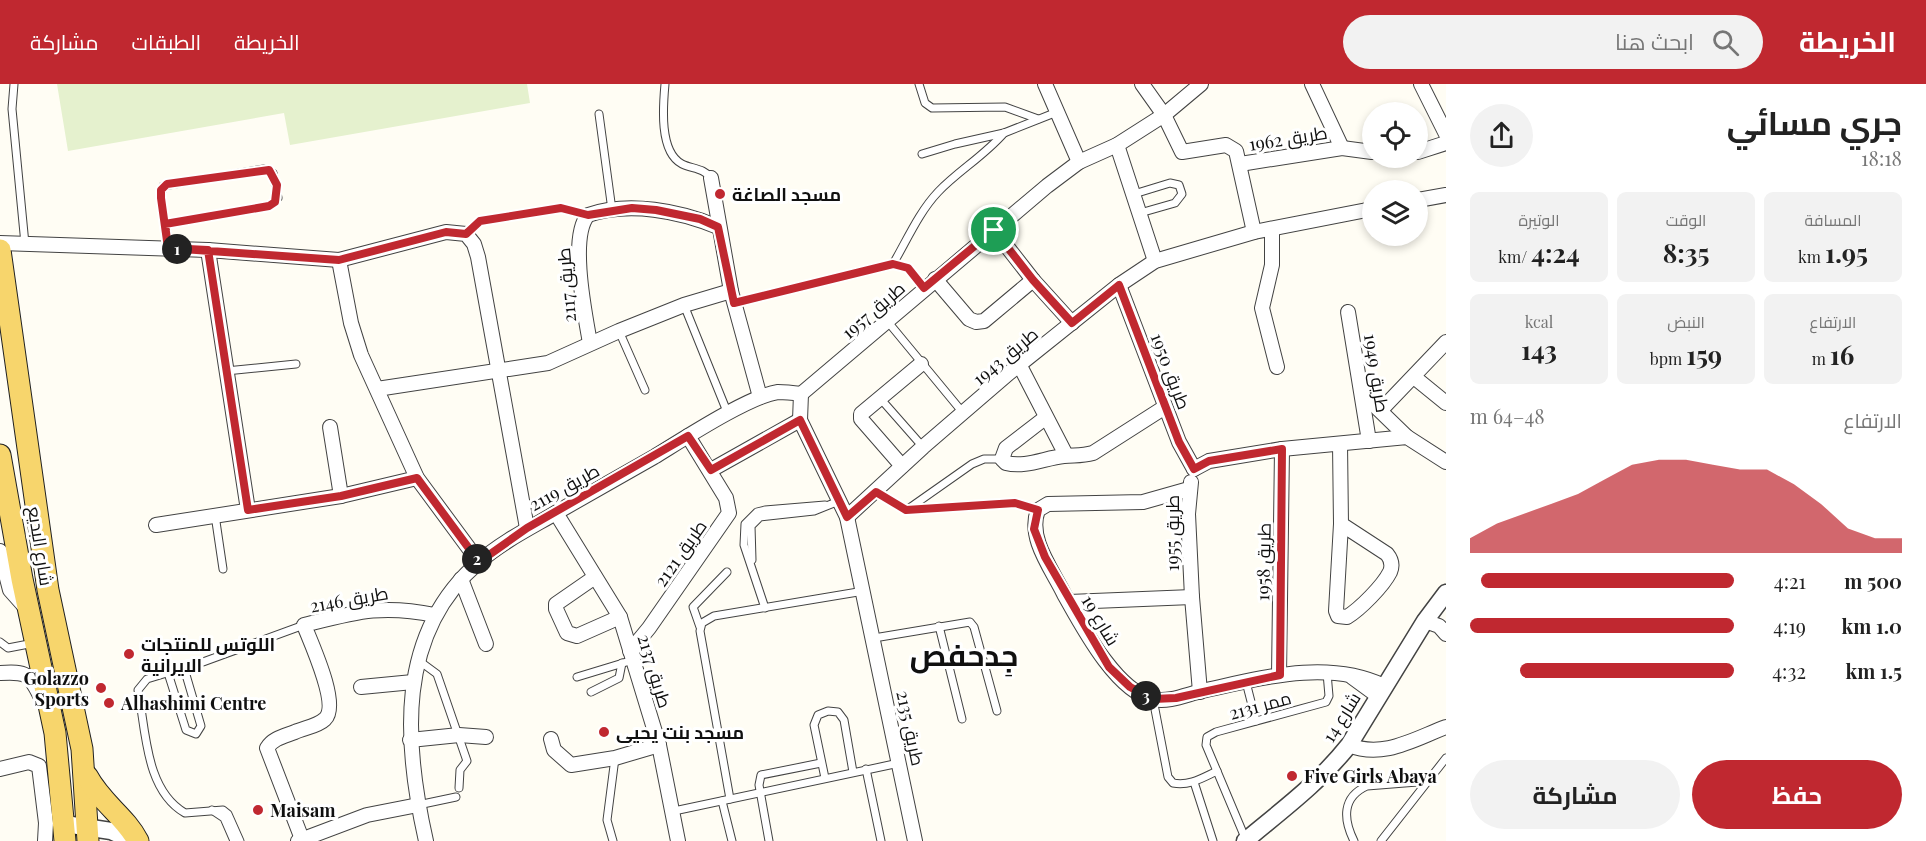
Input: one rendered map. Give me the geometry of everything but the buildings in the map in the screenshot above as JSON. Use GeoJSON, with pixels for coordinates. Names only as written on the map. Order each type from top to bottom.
{"type":"FeatureCollection","features":[{"type":"Feature","properties":{"kind":"main road","name":"شارع البديع"},"geometry":{"type":"LineString","coordinates":[[0,250],[51,606],[74,701],[86,774],[74,836]]}},
{"type":"Feature","properties":{"kind":"main road","name":"شارع البديع"},"geometry":{"type":"LineString","coordinates":[[1,475],[8,549],[28,611],[53,720],[74,836]]}},
{"type":"Feature","properties":{"kind":"main road"},"geometry":{"type":"LineString","coordinates":[[0,519],[8,549]]}},
{"type":"Feature","properties":{"kind":"main road"},"geometry":{"type":"LineString","coordinates":[[86,774],[104,803],[132,830],[138,841]]}},
{"type":"Feature","properties":{"kind":"street"},"geometry":{"type":"LineString","coordinates":[[1045,84],[1079,162]]}},
{"type":"Feature","properties":{"kind":"street"},"geometry":{"type":"LineString","coordinates":[[1142,84],[1164,115],[1182,152],[1226,145],[1236,151],[1254,232]]}},
{"type":"Feature","properties":{"kind":"street","name":"طريق 1957"},"geometry":{"type":"LineString","coordinates":[[801,394],[994,230],[1079,162],[1117,145],[1164,115],[1201,84]]}},
{"type":"Feature","properties":{"kind":"street","name":"طريق 1962"},"geometry":{"type":"LineString","coordinates":[[1312,84],[1342,148]]}},
{"type":"Feature","properties":{"kind":"street"},"geometry":{"type":"LineString","coordinates":[[1421,84],[1446,134]]}},
{"type":"Feature","properties":{"kind":"street"},"geometry":{"type":"LineString","coordinates":[[1428,149],[1446,143]]}},
{"type":"Feature","properties":{"kind":"street"},"geometry":{"type":"LineString","coordinates":[[1117,145],[1155,261]]}},
{"type":"Feature","properties":{"kind":"street","name":"طريق 1962"},"geometry":{"type":"LineString","coordinates":[[1240,164],[1342,148],[1362,151]]}},
{"type":"Feature","properties":{"kind":"street"},"geometry":{"type":"LineString","coordinates":[[711,178],[718,227],[733,297],[760,397]]}},
{"type":"Feature","properties":{"kind":"street"},"geometry":{"type":"LineString","coordinates":[[1428,198],[1446,195]]}},
{"type":"Feature","properties":{"kind":"street"},"geometry":{"type":"LineString","coordinates":[[588,215],[612,210],[656,210],[700,219],[718,227]]}},
{"type":"Feature","properties":{"kind":"street","name":"طريق 1943"},"geometry":{"type":"LineString","coordinates":[[847,517],[922,447],[1119,285],[1155,261],[1254,232],[1362,211]]}},
{"type":"Feature","properties":{"kind":"street","name":"طريق 2117"},"geometry":{"type":"LineString","coordinates":[[588,215],[580,228],[579,242],[584,310],[590,343]]}},
{"type":"Feature","properties":{"kind":"street"},"geometry":{"type":"LineString","coordinates":[[994,230],[1033,280],[1072,323]]}},
{"type":"Feature","properties":{"kind":"street"},"geometry":{"type":"LineString","coordinates":[[1272,230],[1272,265],[1262,308],[1277,367]]}},
{"type":"Feature","properties":{"kind":"street"},"geometry":{"type":"LineString","coordinates":[[0,243],[208,250],[339,260],[446,232],[466,234],[474,244],[478,256],[527,528]]}},
{"type":"Feature","properties":{"kind":"street"},"geometry":{"type":"LineString","coordinates":[[208,250],[248,510]]}},
{"type":"Feature","properties":{"kind":"street"},"geometry":{"type":"LineString","coordinates":[[339,260],[351,323],[361,355],[417,478],[479,562]]}},
{"type":"Feature","properties":{"kind":"street"},"geometry":{"type":"LineString","coordinates":[[930,284],[969,319],[976,322],[984,321],[1033,280]]}},
{"type":"Feature","properties":{"kind":"street","name":"طريق 1950"},"geometry":{"type":"LineString","coordinates":[[1119,285],[1179,442],[1194,469]]}},
{"type":"Feature","properties":{"kind":"street","name":"طريق 2117"},"geometry":{"type":"LineString","coordinates":[[377,388],[498,373],[548,363],[590,343],[684,305],[733,297]]}},
{"type":"Feature","properties":{"kind":"street","name":"طريق 1949"},"geometry":{"type":"LineString","coordinates":[[1348,312],[1364,398],[1369,441]]}},
{"type":"Feature","properties":{"kind":"street"},"geometry":{"type":"LineString","coordinates":[[1381,410],[1446,342]]}},
{"type":"Feature","properties":{"kind":"street"},"geometry":{"type":"LineString","coordinates":[[902,466],[861,418],[861,414],[921,364]]}},
{"type":"Feature","properties":{"kind":"street"},"geometry":{"type":"LineString","coordinates":[[1020,366],[1066,455]]}},
{"type":"Feature","properties":{"kind":"street"},"geometry":{"type":"LineString","coordinates":[[1414,377],[1446,403]]}},
{"type":"Feature","properties":{"kind":"street","name":"طريق 2119"},"geometry":{"type":"LineString","coordinates":[[426,841],[418,805],[410,740],[413,682],[418,660],[435,615],[461,579],[479,562],[527,528],[728,414],[760,397],[780,392],[801,394]]}},
{"type":"Feature","properties":{"kind":"street"},"geometry":{"type":"LineString","coordinates":[[801,394],[800,420],[847,517]]}},
{"type":"Feature","properties":{"kind":"street"},"geometry":{"type":"LineString","coordinates":[[1364,398],[1381,410],[1407,437],[1446,462]]}},
{"type":"Feature","properties":{"kind":"street"},"geometry":{"type":"LineString","coordinates":[[1045,417],[1006,448],[1002,459],[1010,464],[1029,463],[1066,455],[1079,457],[1093,453],[1166,407]]}},
{"type":"Feature","properties":{"kind":"street"},"geometry":{"type":"LineString","coordinates":[[711,470],[800,420]]}},
{"type":"Feature","properties":{"kind":"street"},"geometry":{"type":"LineString","coordinates":[[330,427],[341,496]]}},
{"type":"Feature","properties":{"kind":"street","name":"طريق 2121"},"geometry":{"type":"LineString","coordinates":[[628,658],[727,519],[729,506],[711,470],[688,436]]}},
{"type":"Feature","properties":{"kind":"street","name":"طريق 1949"},"geometry":{"type":"LineString","coordinates":[[1194,469],[1209,461],[1282,449],[1407,437]]}},
{"type":"Feature","properties":{"kind":"street"},"geometry":{"type":"LineString","coordinates":[[1340,444],[1341,524],[1336,611],[1338,616],[1347,617],[1357,611],[1390,571],[1391,561],[1387,554],[1341,524]]}},
{"type":"Feature","properties":{"kind":"street","name":"طريق 1958"},"geometry":{"type":"LineString","coordinates":[[1280,675],[1282,449]]}},
{"type":"Feature","properties":{"kind":"street","name":"طريق 1955"},"geometry":{"type":"LineString","coordinates":[[1194,469],[1189,489],[1192,597],[1200,692]]}},
{"type":"Feature","properties":{"kind":"street"},"geometry":{"type":"LineString","coordinates":[[1,475],[31,477]]}},
{"type":"Feature","properties":{"kind":"street"},"geometry":{"type":"LineString","coordinates":[[156,525],[341,496],[417,478]]}},
{"type":"Feature","properties":{"kind":"street"},"geometry":{"type":"LineString","coordinates":[[1038,510],[1048,504],[1143,502],[1189,489]]}},
{"type":"Feature","properties":{"kind":"street","name":"شارع 19"},"geometry":{"type":"LineString","coordinates":[[1038,510],[1034,529],[1045,557],[1069,602],[1109,667],[1130,687],[1153,699]]}},
{"type":"Feature","properties":{"kind":"street","name":"طريق 2137"},"geometry":{"type":"LineString","coordinates":[[556,513],[620,617],[628,658],[659,745],[674,811],[678,841]]}},
{"type":"Feature","properties":{"kind":"street","name":"طريق 2135"},"geometry":{"type":"LineString","coordinates":[[847,517],[915,841]]}},
{"type":"Feature","properties":{"kind":"street"},"geometry":{"type":"LineString","coordinates":[[8,549],[5,590],[28,611]]}},
{"type":"Feature","properties":{"kind":"street","name":"طريق 2137"},"geometry":{"type":"LineString","coordinates":[[595,577],[556,604],[567,633],[577,636],[620,617]]}},
{"type":"Feature","properties":{"kind":"street"},"geometry":{"type":"LineString","coordinates":[[461,579],[486,644]]}},
{"type":"Feature","properties":{"kind":"street","name":"شارع 14"},"geometry":{"type":"LineString","coordinates":[[1246,841],[1323,777],[1349,745],[1425,621],[1446,593]]}},
{"type":"Feature","properties":{"kind":"street","name":"طريق 1955"},"geometry":{"type":"LineString","coordinates":[[1069,602],[1192,597]]}},
{"type":"Feature","properties":{"kind":"street","name":"طريق 2146"},"geometry":{"type":"LineString","coordinates":[[300,840],[267,748],[275,740],[320,722],[327,717],[330,710],[328,690],[304,625],[349,614],[391,608],[435,615]]}},
{"type":"Feature","properties":{"kind":"street"},"geometry":{"type":"LineString","coordinates":[[1425,621],[1439,626],[1446,634]]}},
{"type":"Feature","properties":{"kind":"street"},"geometry":{"type":"LineString","coordinates":[[1153,699],[1200,692],[1280,675],[1327,671],[1352,677],[1381,691]]}},
{"type":"Feature","properties":{"kind":"street"},"geometry":{"type":"LineString","coordinates":[[0,672],[21,672],[29,677],[53,720]]}},
{"type":"Feature","properties":{"kind":"street"},"geometry":{"type":"LineString","coordinates":[[361,687],[413,682]]}},
{"type":"Feature","properties":{"kind":"street"},"geometry":{"type":"LineString","coordinates":[[1349,745],[1365,752],[1384,751],[1446,727]]}},
{"type":"Feature","properties":{"kind":"street"},"geometry":{"type":"LineString","coordinates":[[410,740],[459,735],[486,737]]}},
{"type":"Feature","properties":{"kind":"street"},"geometry":{"type":"LineString","coordinates":[[551,739],[554,750],[571,765],[615,758],[659,745]]}},
{"type":"Feature","properties":{"kind":"street"},"geometry":{"type":"LineString","coordinates":[[0,769],[29,762],[39,766],[46,823],[45,841]]}},
{"type":"Feature","properties":{"kind":"street"},"geometry":{"type":"LineString","coordinates":[[300,840],[367,815],[418,805]]}},
{"type":"Feature","properties":{"kind":"street"},"geometry":{"type":"LineString","coordinates":[[74,836],[111,831],[133,841]]}},
{"type":"Feature","properties":{"kind":"lane"},"geometry":{"type":"LineString","coordinates":[[14,84],[12,109],[25,244]]}},
{"type":"Feature","properties":{"kind":"lane"},"geometry":{"type":"LineString","coordinates":[[665,84],[666,137],[671,153],[681,164],[705,172],[711,178]]}},
{"type":"Feature","properties":{"kind":"lane"},"geometry":{"type":"LineString","coordinates":[[919,84],[925,103],[932,108],[1005,107],[1038,119]]}},
{"type":"Feature","properties":{"kind":"lane"},"geometry":{"type":"LineString","coordinates":[[922,154],[955,144],[1004,134],[1057,112]]}},
{"type":"Feature","properties":{"kind":"lane"},"geometry":{"type":"LineString","coordinates":[[599,114],[612,210]]}},
{"type":"Feature","properties":{"kind":"lane"},"geometry":{"type":"LineString","coordinates":[[893,264],[934,197],[992,148],[1004,134]]}},
{"type":"Feature","properties":{"kind":"lane"},"geometry":{"type":"LineString","coordinates":[[165,224],[269,206],[278,198],[273,173],[264,169],[167,184],[161,190],[165,224],[168,248]]}},
{"type":"Feature","properties":{"kind":"lane"},"geometry":{"type":"LineString","coordinates":[[1134,194],[1170,183],[1179,184],[1182,194],[1175,203],[1140,213]]}},
{"type":"Feature","properties":{"kind":"lane"},"geometry":{"type":"LineString","coordinates":[[733,297],[893,264],[908,268],[930,284]]}},
{"type":"Feature","properties":{"kind":"lane"},"geometry":{"type":"LineString","coordinates":[[684,305],[728,414]]}},
{"type":"Feature","properties":{"kind":"lane"},"geometry":{"type":"LineString","coordinates":[[888,322],[964,414]]}},
{"type":"Feature","properties":{"kind":"lane"},"geometry":{"type":"LineString","coordinates":[[619,331],[645,390]]}},
{"type":"Feature","properties":{"kind":"lane"},"geometry":{"type":"LineString","coordinates":[[226,370],[296,364]]}},
{"type":"Feature","properties":{"kind":"lane"},"geometry":{"type":"LineString","coordinates":[[879,397],[922,447]]}},
{"type":"Feature","properties":{"kind":"lane"},"geometry":{"type":"LineString","coordinates":[[906,510],[972,464],[984,459],[1002,459]]}},
{"type":"Feature","properties":{"kind":"lane"},"geometry":{"type":"LineString","coordinates":[[876,492],[906,510],[1015,503],[1038,510]]}},
{"type":"Feature","properties":{"kind":"lane"},"geometry":{"type":"LineString","coordinates":[[765,608],[753,565],[744,544],[743,531],[750,517],[765,510],[839,501]]}},
{"type":"Feature","properties":{"kind":"lane"},"geometry":{"type":"LineString","coordinates":[[215,515],[223,569]]}},
{"type":"Feature","properties":{"kind":"lane"},"geometry":{"type":"LineString","coordinates":[[727,572],[693,607],[700,627],[732,841]]}},
{"type":"Feature","properties":{"kind":"lane"},"geometry":{"type":"LineString","coordinates":[[700,627],[710,618],[864,591]]}},
{"type":"Feature","properties":{"kind":"lane"},"geometry":{"type":"LineString","coordinates":[[874,638],[966,621],[972,624],[997,711]]}},
{"type":"Feature","properties":{"kind":"lane","name":"طريق 2146"},"geometry":{"type":"LineString","coordinates":[[213,810],[185,813],[165,797],[157,782],[138,690],[147,679],[304,625]]}},
{"type":"Feature","properties":{"kind":"lane"},"geometry":{"type":"LineString","coordinates":[[939,626],[962,719]]}},
{"type":"Feature","properties":{"kind":"lane"},"geometry":{"type":"LineString","coordinates":[[0,642],[9,648],[35,643]]}},
{"type":"Feature","properties":{"kind":"lane"},"geometry":{"type":"LineString","coordinates":[[577,677],[628,658]]}},
{"type":"Feature","properties":{"kind":"lane"},"geometry":{"type":"LineString","coordinates":[[591,692],[620,678],[628,658]]}},
{"type":"Feature","properties":{"kind":"lane"},"geometry":{"type":"LineString","coordinates":[[418,660],[438,674],[459,735],[467,761],[460,770],[459,788]]}},
{"type":"Feature","properties":{"kind":"lane"},"geometry":{"type":"LineString","coordinates":[[168,673],[186,730],[196,734],[201,726],[184,668]]}},
{"type":"Feature","properties":{"kind":"lane","name":"ممر 2131"},"geometry":{"type":"LineString","coordinates":[[1246,841],[1206,745],[1208,737],[1216,732],[1326,702],[1329,696],[1327,671]]}},
{"type":"Feature","properties":{"kind":"lane"},"geometry":{"type":"LineString","coordinates":[[1246,681],[1256,721]]}},
{"type":"Feature","properties":{"kind":"lane"},"geometry":{"type":"LineString","coordinates":[[1153,699],[1168,777],[1173,783],[1194,782],[1216,771]]}},
{"type":"Feature","properties":{"kind":"lane"},"geometry":{"type":"LineString","coordinates":[[825,778],[815,719],[823,712],[832,710],[838,712],[844,720],[853,772]]}},
{"type":"Feature","properties":{"kind":"lane"},"geometry":{"type":"LineString","coordinates":[[613,841],[607,820],[615,758]]}},
{"type":"Feature","properties":{"kind":"lane"},"geometry":{"type":"LineString","coordinates":[[1381,841],[1446,758]]}},
{"type":"Feature","properties":{"kind":"lane"},"geometry":{"type":"LineString","coordinates":[[769,841],[760,793],[761,775],[821,763]]}},
{"type":"Feature","properties":{"kind":"lane"},"geometry":{"type":"LineString","coordinates":[[674,811],[899,763]]}},
{"type":"Feature","properties":{"kind":"lane"},"geometry":{"type":"LineString","coordinates":[[866,770],[881,841]]}},
{"type":"Feature","properties":{"kind":"lane"},"geometry":{"type":"LineString","coordinates":[[1354,841],[1347,828],[1346,806],[1358,790],[1366,786],[1430,780]]}},
{"type":"Feature","properties":{"kind":"lane"},"geometry":{"type":"LineString","coordinates":[[1194,782],[1213,841]]}},
{"type":"Feature","properties":{"kind":"lane"},"geometry":{"type":"LineString","coordinates":[[418,805],[456,797]]}},
{"type":"Feature","properties":{"kind":"lane"},"geometry":{"type":"LineString","coordinates":[[213,810],[220,809],[226,812],[240,841]]}},
{"type":"Feature","properties":{"kind":"lane"},"geometry":{"type":"LineString","coordinates":[[213,810],[224,818],[234,841]]}},
{"type":"Feature","properties":{"kind":"path"},"geometry":{"type":"LineString","coordinates":[[466,234],[480,221],[561,208],[588,215]]}},
{"type":"Feature","properties":{"kind":"green space"},"geometry":{"type":"Polygon","coordinates":[[[57,84],[527,84],[530,103],[290,145],[284,113],[68,151],[57,84]]]}},
{"type":"Feature","properties":{"kind":"place","name":"مسجد الصاغة"},"geometry":{"type":"Point","coordinates":[720,194]}},
{"type":"Feature","properties":{"kind":"place","name":"اللوتس للمنتجات الايرانية"},"geometry":{"type":"Point","coordinates":[129,654]}},
{"type":"Feature","properties":{"kind":"place","name":"Golazzo Sports"},"geometry":{"type":"Point","coordinates":[101,688]}},
{"type":"Feature","properties":{"kind":"place","name":"Alhashimi Centre"},"geometry":{"type":"Point","coordinates":[109,703]}},
{"type":"Feature","properties":{"kind":"place","name":"مسجد بنت يحيى"},"geometry":{"type":"Point","coordinates":[604,732]}},
{"type":"Feature","properties":{"kind":"place","name":"Five Girls Abaya"},"geometry":{"type":"Point","coordinates":[1292,776]}},
{"type":"Feature","properties":{"kind":"place","name":"Maisam"},"geometry":{"type":"Point","coordinates":[258,810]}},
{"type":"Feature","properties":{"kind":"district","name":"جِدحفص"},"geometry":{"type":"Point","coordinates":[964,654]}},
{"type":"Feature","properties":{"kind":"route"},"geometry":{"type":"LineString","coordinates":[[994,230],[924,288],[908,268],[893,264],[734,303],[718,227],[685,215],[632,208],[588,215],[561,208],[480,221],[466,234],[446,232],[339,260],[208,250],[168,248],[165,224],[269,206],[275,202],[278,198],[277,185],[273,173],[269,170],[167,184],[161,190],[161,198],[168,248],[208,250],[248,510],[379,489],[417,478],[447,522],[479,562],[527,528],[688,436],[711,470],[800,420],[847,517],[876,492],[906,510],[1015,503],[1038,510],[1034,520],[1034,529],[1045,557],[1069,602],[1109,667],[1130,687],[1153,699],[1176,698],[1280,675],[1282,449],[1209,461],[1194,469],[1179,442],[1119,285],[1072,323],[1033,280],[997,237],[994,230]]}}]}
